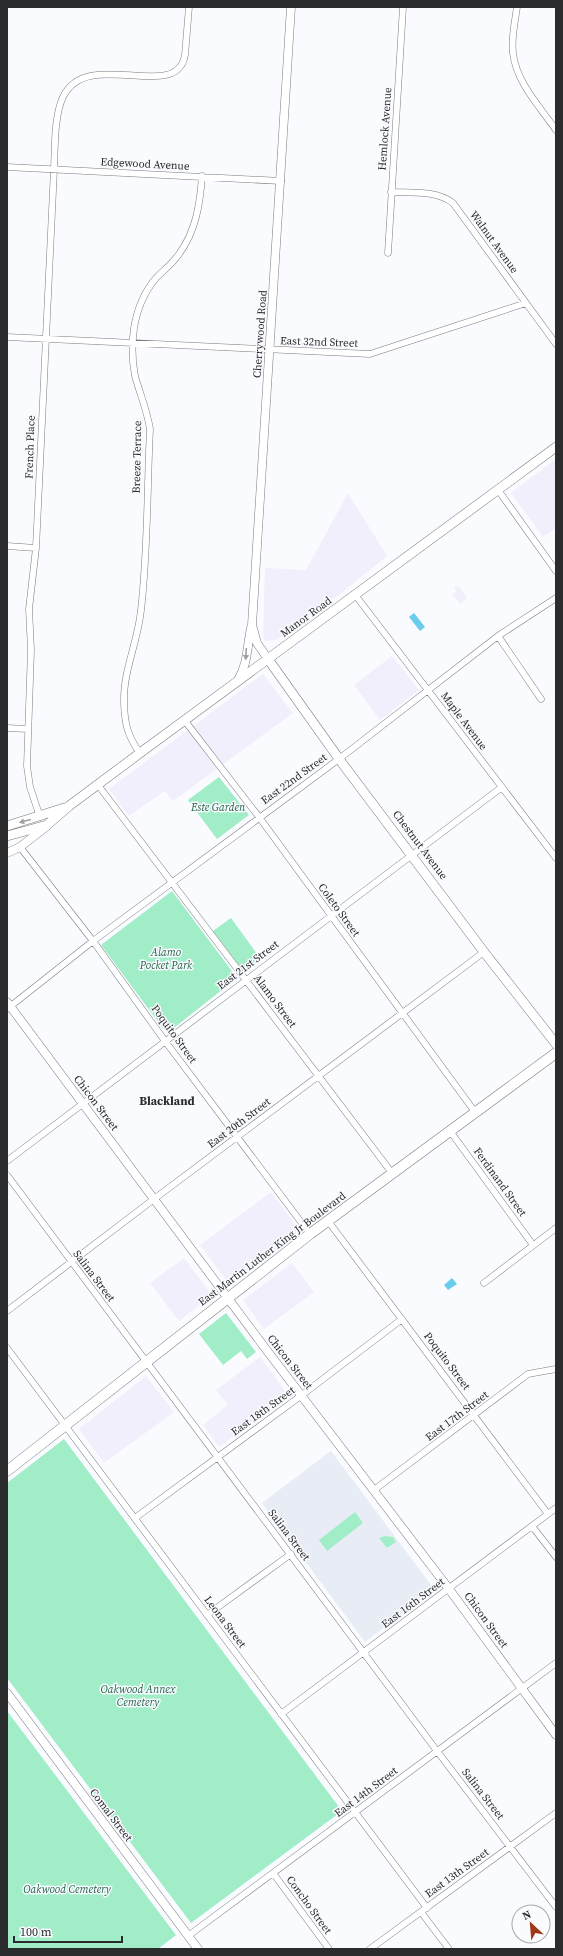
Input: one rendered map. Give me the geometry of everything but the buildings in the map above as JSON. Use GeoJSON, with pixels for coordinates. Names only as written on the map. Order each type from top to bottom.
{"type":"FeatureCollection","features":[{"type":"Feature","properties":{"kind":"main road","name":"Manor Road"},"geometry":{"type":"LineString","coordinates":[[69,806],[356,596],[556,447]]}},
{"type":"Feature","properties":{"kind":"main road","name":"Chestnut Avenue"},"geometry":{"type":"LineString","coordinates":[[268,659],[339,759],[484,952],[556,1044]]}},
{"type":"Feature","properties":{"kind":"main road"},"geometry":{"type":"LineString","coordinates":[[7,826],[40,817],[69,806]]}},
{"type":"Feature","properties":{"kind":"main road"},"geometry":{"type":"LineString","coordinates":[[7,836],[47,825],[69,806]]}},
{"type":"Feature","properties":{"kind":"main road","name":"East Martin Luther King Jr Boulevard"},"geometry":{"type":"LineString","coordinates":[[7,1471],[310,1234],[556,1053]]}},
{"type":"Feature","properties":{"kind":"street","name":"French Place"},"geometry":{"type":"LineString","coordinates":[[40,817],[30,787],[28,766],[28,729],[32,650],[29,609],[36,548],[45,339],[54,169],[59,108],[67,89],[84,77],[95,74],[161,76],[178,70],[184,62],[188,7]]}},
{"type":"Feature","properties":{"kind":"street","name":"Cherrywood Road"},"geometry":{"type":"LineString","coordinates":[[268,659],[257,643],[252,625],[291,7]]}},
{"type":"Feature","properties":{"kind":"street","name":"Hemlock Avenue"},"geometry":{"type":"LineString","coordinates":[[388,253],[403,7]]}},
{"type":"Feature","properties":{"kind":"street"},"geometry":{"type":"LineString","coordinates":[[517,7],[513,48],[518,72],[556,130]]}},
{"type":"Feature","properties":{"kind":"street","name":"Edgewood Avenue"},"geometry":{"type":"LineString","coordinates":[[7,166],[281,181]]}},
{"type":"Feature","properties":{"kind":"street","name":"Breeze Terrace"},"geometry":{"type":"LineString","coordinates":[[140,753],[130,739],[124,700],[127,673],[136,641],[142,610],[150,429],[146,409],[135,374],[133,344],[138,313],[148,289],[179,255],[191,232],[200,202],[202,176]]}},
{"type":"Feature","properties":{"kind":"street","name":"Walnut Avenue"},"geometry":{"type":"LineString","coordinates":[[391,192],[435,195],[453,202],[556,344]]}},
{"type":"Feature","properties":{"kind":"street","name":"East 32nd Street"},"geometry":{"type":"LineString","coordinates":[[7,337],[370,354],[526,303]]}},
{"type":"Feature","properties":{"kind":"street"},"geometry":{"type":"LineString","coordinates":[[498,490],[556,571]]}},
{"type":"Feature","properties":{"kind":"street"},"geometry":{"type":"LineString","coordinates":[[7,546],[36,548]]}},
{"type":"Feature","properties":{"kind":"street","name":"Maple Avenue"},"geometry":{"type":"LineString","coordinates":[[356,596],[556,858]]}},
{"type":"Feature","properties":{"kind":"street","name":"East 22nd Street"},"geometry":{"type":"LineString","coordinates":[[8,1006],[93,941],[339,759],[498,636],[556,598]]}},
{"type":"Feature","properties":{"kind":"street"},"geometry":{"type":"LineString","coordinates":[[238,681],[245,667],[247,645],[252,625]]}},
{"type":"Feature","properties":{"kind":"street"},"geometry":{"type":"LineString","coordinates":[[498,636],[541,699]]}},
{"type":"Feature","properties":{"kind":"street","name":"Coleto Street"},"geometry":{"type":"LineString","coordinates":[[185,721],[259,818],[475,1112]]}},
{"type":"Feature","properties":{"kind":"street"},"geometry":{"type":"LineString","coordinates":[[7,728],[28,729]]}},
{"type":"Feature","properties":{"kind":"street","name":"Alamo Street"},"geometry":{"type":"LineString","coordinates":[[98,785],[236,970],[246,980],[392,1173]]}},
{"type":"Feature","properties":{"kind":"street","name":"East 21st Street"},"geometry":{"type":"LineString","coordinates":[[7,1161],[502,787]]}},
{"type":"Feature","properties":{"kind":"street"},"geometry":{"type":"LineString","coordinates":[[7,853],[20,847],[47,825]]}},
{"type":"Feature","properties":{"kind":"street","name":"Poquito Street"},"geometry":{"type":"LineString","coordinates":[[20,847],[93,941],[165,1041],[310,1234]]}},
{"type":"Feature","properties":{"kind":"street","name":"East 20th Street"},"geometry":{"type":"LineString","coordinates":[[7,1311],[484,952]]}},
{"type":"Feature","properties":{"kind":"street","name":"Chicon Street"},"geometry":{"type":"LineString","coordinates":[[8,1006],[374,1490],[556,1735]]}},
{"type":"Feature","properties":{"kind":"street","name":"Ferdinand Street"},"geometry":{"type":"LineString","coordinates":[[450,1131],[533,1245]]}},
{"type":"Feature","properties":{"kind":"street","name":"Salina Street"},"geometry":{"type":"LineString","coordinates":[[7,1175],[71,1263],[437,1751],[556,1907]]}},
{"type":"Feature","properties":{"kind":"street","name":"Poquito Street"},"geometry":{"type":"LineString","coordinates":[[328,1221],[548,1514]]}},
{"type":"Feature","properties":{"kind":"street"},"geometry":{"type":"LineString","coordinates":[[484,1283],[556,1228]]}},
{"type":"Feature","properties":{"kind":"street","name":"East 18th Street"},"geometry":{"type":"LineString","coordinates":[[135,1518],[402,1319]]}},
{"type":"Feature","properties":{"kind":"street","name":"Leona Street"},"geometry":{"type":"LineString","coordinates":[[7,1348],[356,1812],[424,1910],[449,1949]]}},
{"type":"Feature","properties":{"kind":"street","name":"East 17th Street"},"geometry":{"type":"LineString","coordinates":[[374,1490],[528,1374],[556,1369]]}},
{"type":"Feature","properties":{"kind":"street","name":"East 16th Street"},"geometry":{"type":"LineString","coordinates":[[282,1714],[556,1508]]}},
{"type":"Feature","properties":{"kind":"street"},"geometry":{"type":"LineString","coordinates":[[532,1526],[556,1557]]}},
{"type":"Feature","properties":{"kind":"street"},"geometry":{"type":"LineString","coordinates":[[207,1615],[290,1554]]}},
{"type":"Feature","properties":{"kind":"street","name":"East 14th Street"},"geometry":{"type":"LineString","coordinates":[[188,1936],[556,1662]]}},
{"type":"Feature","properties":{"kind":"street","name":"Comal Street"},"geometry":{"type":"LineString","coordinates":[[7,1693],[198,1949]]}},
{"type":"Feature","properties":{"kind":"street","name":"East 13th Street"},"geometry":{"type":"LineString","coordinates":[[370,1949],[556,1813]]}},
{"type":"Feature","properties":{"kind":"street","name":"Concho Street"},"geometry":{"type":"LineString","coordinates":[[272,1873],[329,1949]]}},
{"type":"Feature","properties":{"kind":"shaded area"},"geometry":{"type":"Polygon","coordinates":[[[556,459],[556,528],[543,537],[511,493],[556,459]]]}},
{"type":"Feature","properties":{"kind":"shaded area"},"geometry":{"type":"Polygon","coordinates":[[[348,493],[387,556],[344,591],[276,640],[266,641],[263,638],[265,568],[306,570],[348,493]]]}},
{"type":"Feature","properties":{"kind":"shaded area"},"geometry":{"type":"Polygon","coordinates":[[[458,585],[467,598],[460,604],[452,594],[456,591],[454,588],[458,585]]]}},
{"type":"Feature","properties":{"kind":"shaded area"},"geometry":{"type":"Polygon","coordinates":[[[392,656],[419,690],[380,720],[354,685],[392,656]]]}},
{"type":"Feature","properties":{"kind":"shaded area"},"geometry":{"type":"Polygon","coordinates":[[[263,674],[293,713],[173,801],[165,791],[129,816],[109,789],[263,674]]]}},
{"type":"Feature","properties":{"kind":"shaded area"},"geometry":{"type":"Polygon","coordinates":[[[271,1192],[300,1231],[233,1281],[231,1278],[227,1281],[200,1245],[271,1192]]]}},
{"type":"Feature","properties":{"kind":"shaded area"},"geometry":{"type":"Polygon","coordinates":[[[184,1258],[212,1295],[179,1321],[150,1283],[184,1258]]]}},
{"type":"Feature","properties":{"kind":"shaded area"},"geometry":{"type":"Polygon","coordinates":[[[292,1263],[314,1292],[264,1329],[243,1300],[292,1263]]]}},
{"type":"Feature","properties":{"kind":"shaded area"},"geometry":{"type":"Polygon","coordinates":[[[260,1357],[288,1395],[219,1447],[203,1425],[228,1405],[216,1390],[260,1357]]]}},
{"type":"Feature","properties":{"kind":"shaded area"},"geometry":{"type":"Polygon","coordinates":[[[146,1376],[174,1412],[104,1463],[79,1429],[146,1376]]]}},
{"type":"Feature","properties":{"kind":"shaded area"},"geometry":{"type":"Polygon","coordinates":[[[331,1451],[434,1589],[365,1642],[262,1503],[331,1451]]]}},
{"type":"Feature","properties":{"kind":"green space","name":"Este Garden"},"geometry":{"type":"Polygon","coordinates":[[[219,777],[249,815],[217,839],[188,800],[219,777]]]}},
{"type":"Feature","properties":{"kind":"green space","name":"Alamo Pocket Park"},"geometry":{"type":"Polygon","coordinates":[[[172,891],[237,978],[170,1031],[165,1031],[101,945],[172,891]]]}},
{"type":"Feature","properties":{"kind":"green space"},"geometry":{"type":"Polygon","coordinates":[[[231,918],[260,958],[244,972],[213,931],[231,918]]]}},
{"type":"Feature","properties":{"kind":"green space"},"geometry":{"type":"Polygon","coordinates":[[[226,1313],[256,1352],[247,1359],[241,1351],[223,1365],[199,1334],[226,1313]]]}},
{"type":"Feature","properties":{"kind":"green space","name":"Oakwood Annex Cemetery"},"geometry":{"type":"Polygon","coordinates":[[[64,1439],[342,1811],[191,1923],[7,1678],[7,1483],[64,1439]]]}},
{"type":"Feature","properties":{"kind":"green space"},"geometry":{"type":"Polygon","coordinates":[[[355,1512],[363,1523],[327,1551],[319,1540],[355,1512]]]}},
{"type":"Feature","properties":{"kind":"green space"},"geometry":{"type":"Polygon","coordinates":[[[385,1536],[393,1537],[396,1542],[387,1548],[379,1538],[385,1536]]]}},
{"type":"Feature","properties":{"kind":"green space","name":"Oakwood Cemetery"},"geometry":{"type":"Polygon","coordinates":[[[7,1711],[176,1935],[158,1949],[7,1949],[7,1711]]]}},
{"type":"Feature","properties":{"kind":"water"},"geometry":{"type":"Polygon","coordinates":[[[414,613],[425,627],[420,631],[409,617],[414,613]]]}},
{"type":"Feature","properties":{"kind":"water"},"geometry":{"type":"Polygon","coordinates":[[[452,1278],[457,1284],[448,1290],[444,1285],[452,1278]]]}},
{"type":"Feature","properties":{"kind":"district","name":"Blackland"},"geometry":{"type":"Point","coordinates":[167,1101]}}]}
